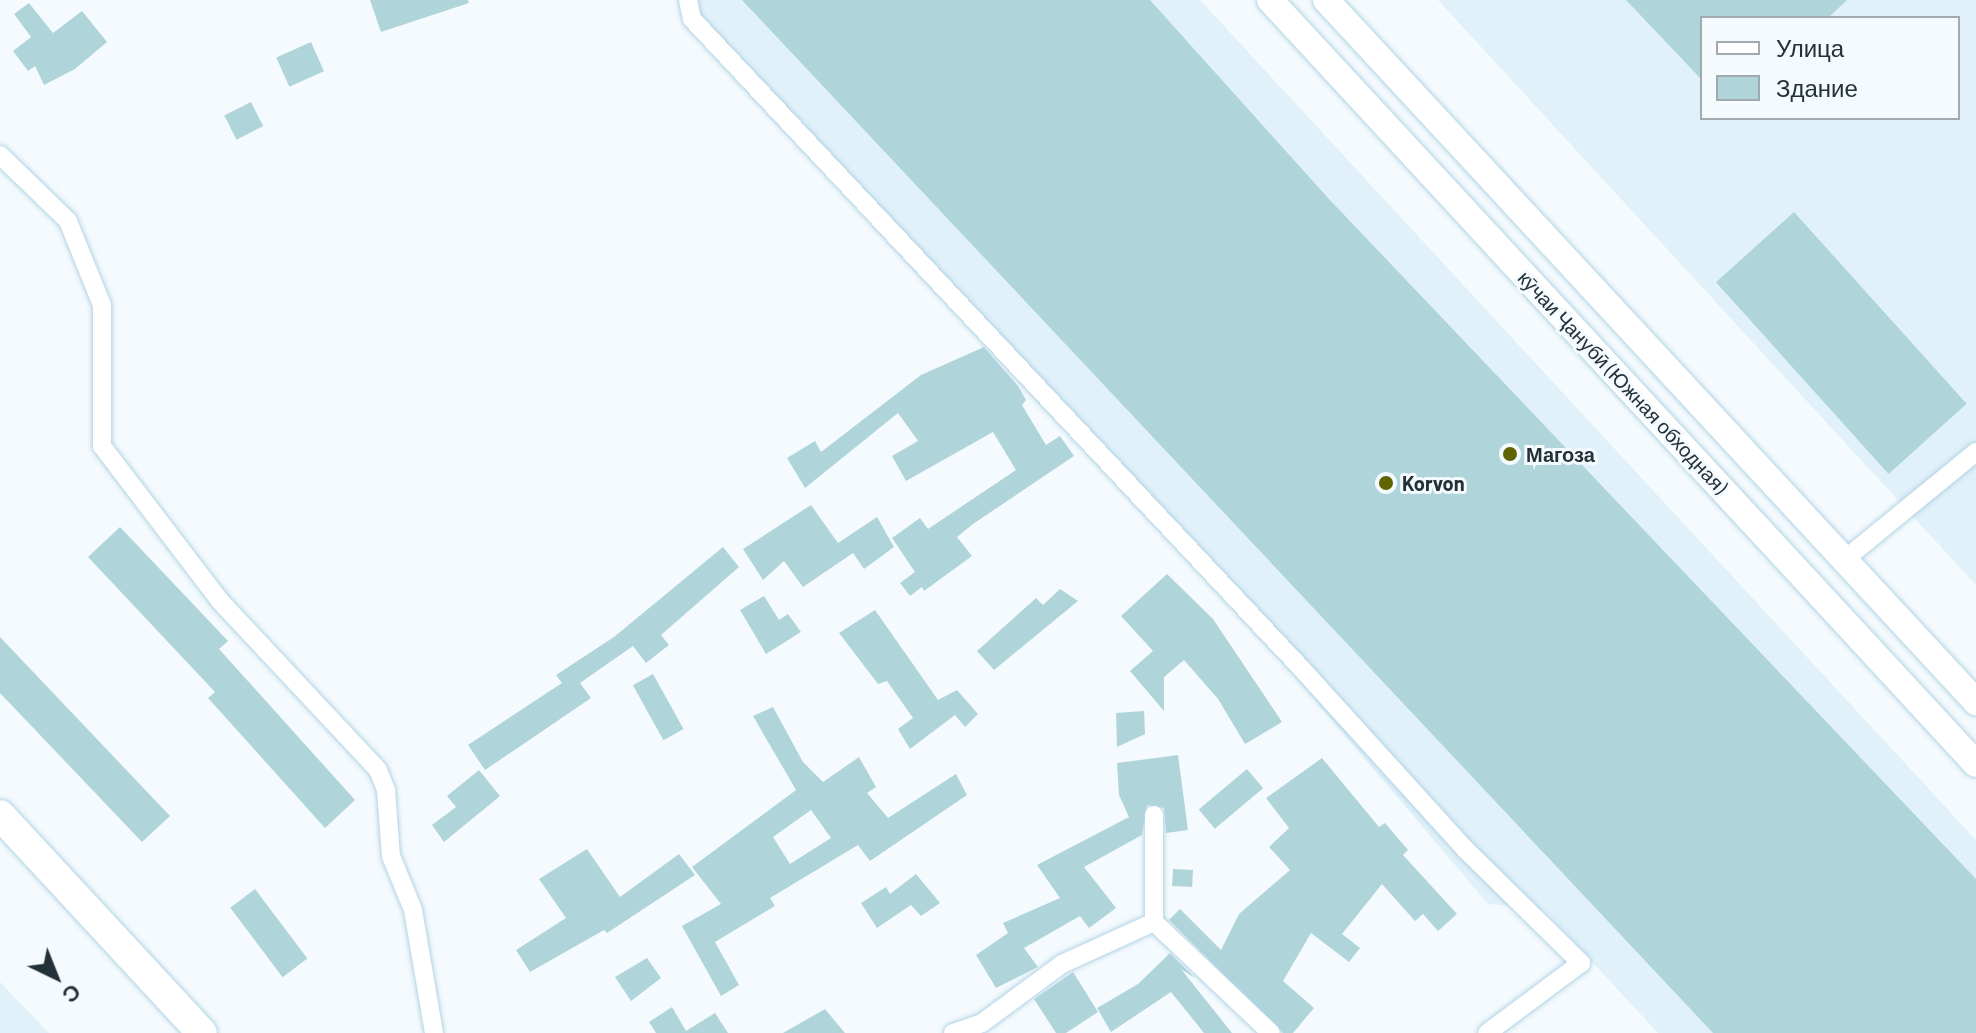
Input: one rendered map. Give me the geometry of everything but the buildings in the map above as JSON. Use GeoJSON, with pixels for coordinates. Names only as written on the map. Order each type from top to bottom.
{"type":"FeatureCollection","features":[{"type":"Feature","properties":{"kind":"highway"},"geometry":{"type":"LineString","coordinates":[[0,815],[202,1033]]}},
{"type":"Feature","properties":{"kind":"main road","name":"кӯчаи Ҷанубӣ (Южная обходная)"},"geometry":{"type":"LineString","coordinates":[[1270,0],[1976,764]]}},
{"type":"Feature","properties":{"kind":"main road","name":"кӯчаи Ҷанубӣ (Южная обходная)"},"geometry":{"type":"LineString","coordinates":[[1326,0],[1976,702]]}},
{"type":"Feature","properties":{"kind":"street"},"geometry":{"type":"LineString","coordinates":[[688,0],[692,19],[1301,668],[1465,849],[1581,963],[1487,1033]]}},
{"type":"Feature","properties":{"kind":"street"},"geometry":{"type":"LineString","coordinates":[[0,155],[68,221],[102,305],[102,446],[220,601],[378,770],[386,790],[391,856],[413,910],[434,1033]]}},
{"type":"Feature","properties":{"kind":"street"},"geometry":{"type":"LineString","coordinates":[[1844,560],[1976,452]]}},
{"type":"Feature","properties":{"kind":"street"},"geometry":{"type":"LineString","coordinates":[[1154,815],[1154,922],[1271,1033]]}},
{"type":"Feature","properties":{"kind":"street"},"geometry":{"type":"LineString","coordinates":[[953,1033],[982,1023],[1062,964],[1154,922]]}},
{"type":"Feature","properties":{"kind":"shaded area","name":"Korvon"},"geometry":{"type":"Polygon","coordinates":[[[683,0],[1200,0],[1976,840],[1976,1033],[1658,1033],[1543,909],[1488,904],[1217,585],[683,0]]]}},
{"type":"Feature","properties":{"kind":"shaded area"},"geometry":{"type":"Polygon","coordinates":[[[1438,0],[1976,0],[1976,585],[1438,0]]]}},
{"type":"Feature","properties":{"kind":"shaded area"},"geometry":{"type":"Polygon","coordinates":[[[0,982],[49,1033],[0,1033],[0,982]]]}},
{"type":"Feature","properties":{"kind":"place","name":"Магоза"},"geometry":{"type":"Point","coordinates":[1510,454]}},
{"type":"Feature","properties":{"kind":"place","name":"Korvon"},"geometry":{"type":"Point","coordinates":[1386,483]}}]}
